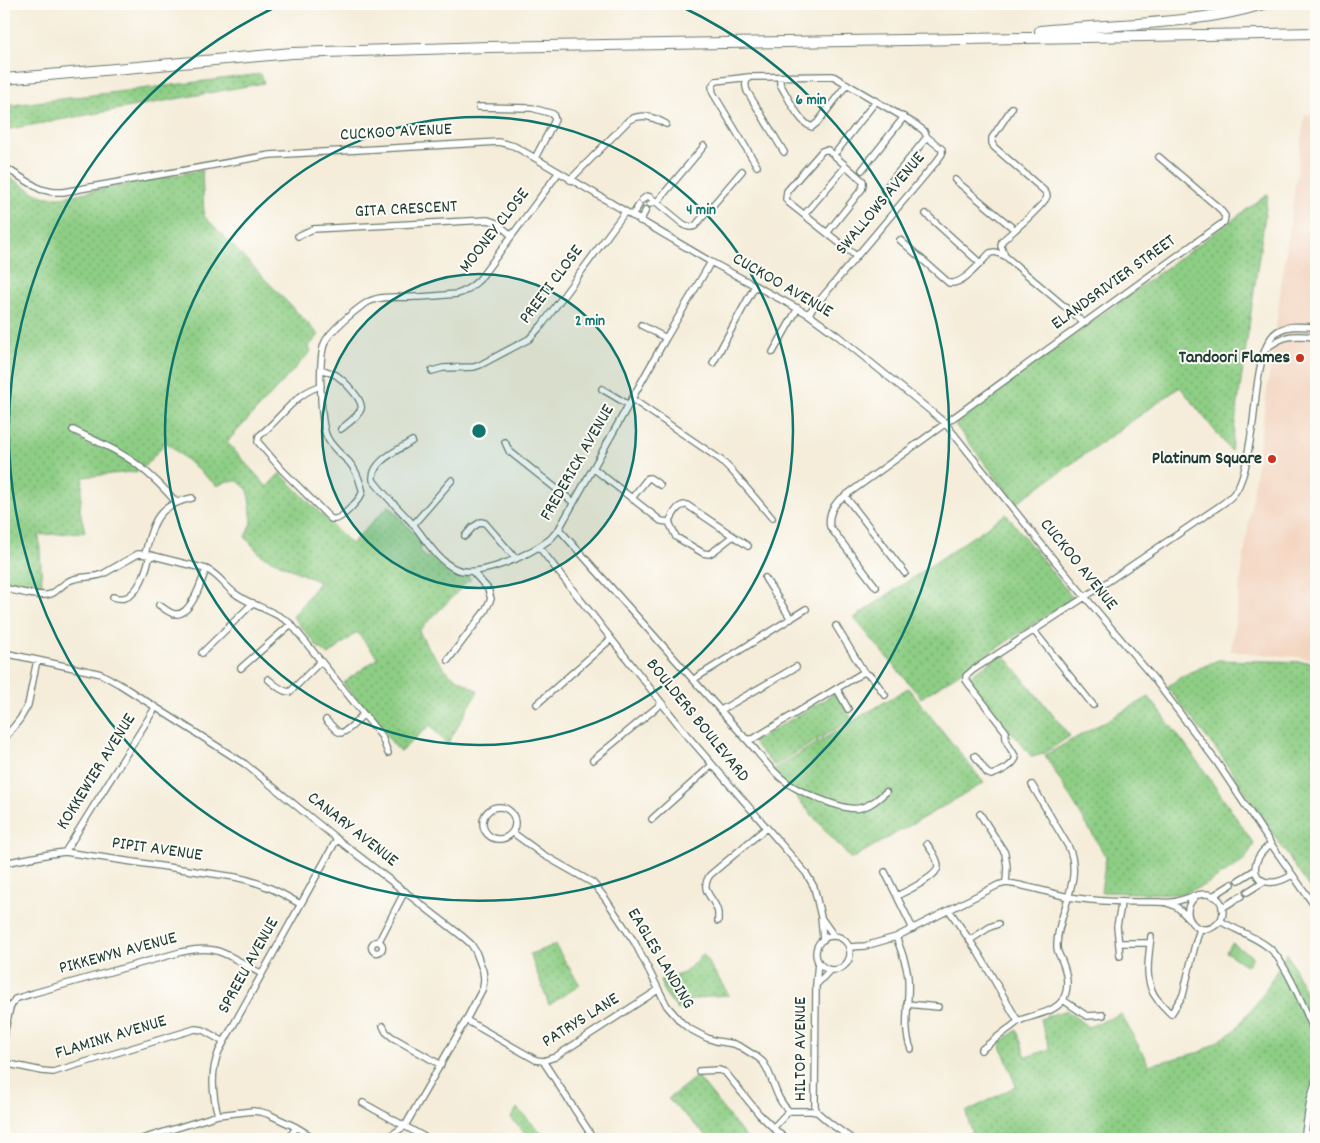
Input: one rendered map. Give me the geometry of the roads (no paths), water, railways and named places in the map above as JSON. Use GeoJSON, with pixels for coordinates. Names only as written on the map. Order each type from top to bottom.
{"type":"FeatureCollection","features":[{"type":"Feature","properties":{"kind":"highway"},"geometry":{"type":"LineString","coordinates":[[997,37],[1062,29],[1208,16],[1236,12],[1263,4]]}},
{"type":"Feature","properties":{"kind":"highway"},"geometry":{"type":"LineString","coordinates":[[4,79],[292,53],[489,46],[1316,33]]}},
{"type":"Feature","properties":{"kind":"street","name":"SWALLOWS AVENUE"},"geometry":{"type":"LineString","coordinates":[[757,166],[713,93],[711,88],[716,81],[749,77],[833,76],[904,117],[924,131],[927,137],[943,151],[808,314]]}},
{"type":"Feature","properties":{"kind":"street"},"geometry":{"type":"LineString","coordinates":[[749,77],[746,82],[747,90],[784,152]]}},
{"type":"Feature","properties":{"kind":"street"},"geometry":{"type":"LineString","coordinates":[[782,77],[780,84],[801,118],[812,127],[847,84]]}},
{"type":"Feature","properties":{"kind":"street"},"geometry":{"type":"LineString","coordinates":[[837,151],[876,101]]}},
{"type":"Feature","properties":{"kind":"street"},"geometry":{"type":"LineString","coordinates":[[479,107],[532,108],[553,114],[555,120],[535,158]]}},
{"type":"Feature","properties":{"kind":"street"},"geometry":{"type":"LineString","coordinates":[[1005,256],[1001,246],[1002,241],[1046,200],[1047,196],[1040,187],[996,150],[992,143],[992,138],[1012,108]]}},
{"type":"Feature","properties":{"kind":"street"},"geometry":{"type":"LineString","coordinates":[[570,180],[629,120],[637,116],[648,116],[666,124]]}},
{"type":"Feature","properties":{"kind":"street"},"geometry":{"type":"LineString","coordinates":[[862,170],[904,117]]}},
{"type":"Feature","properties":{"kind":"street"},"geometry":{"type":"LineString","coordinates":[[884,190],[927,137]]}},
{"type":"Feature","properties":{"kind":"street","name":"CUCKOO AVENUE"},"geometry":{"type":"LineString","coordinates":[[4,167],[40,189],[63,192],[236,160],[285,154],[499,142],[514,146],[711,262],[808,314],[945,423],[1054,560],[1155,680],[1216,761],[1316,908]]}},
{"type":"Feature","properties":{"kind":"street"},"geometry":{"type":"LineString","coordinates":[[640,221],[648,207],[657,202],[704,146]]}},
{"type":"Feature","properties":{"kind":"street"},"geometry":{"type":"LineString","coordinates":[[827,233],[862,189],[863,185],[862,181],[846,166],[828,150],[825,150],[787,192],[786,198],[788,202],[804,215],[856,256]]}},
{"type":"Feature","properties":{"kind":"street","name":"ELANDSRIVIER STREET"},"geometry":{"type":"LineString","coordinates":[[876,587],[830,526],[829,519],[834,505],[1224,222],[1225,216],[1219,208],[1159,157]]}},
{"type":"Feature","properties":{"kind":"street"},"geometry":{"type":"LineString","coordinates":[[804,215],[846,166]]}},
{"type":"Feature","properties":{"kind":"street"},"geometry":{"type":"LineString","coordinates":[[642,200],[647,196],[650,197],[683,224],[691,228],[695,226],[742,171]]}},
{"type":"Feature","properties":{"kind":"street","name":"MOONEY CLOSE"},"geometry":{"type":"LineString","coordinates":[[321,386],[304,394],[293,403],[259,436],[258,442],[276,464],[331,518],[335,519],[348,510],[362,494],[362,490],[350,464],[336,450],[324,429],[321,370],[325,343],[346,319],[370,301],[380,298],[417,297],[463,292],[478,280],[559,172]]}},
{"type":"Feature","properties":{"kind":"street"},"geometry":{"type":"LineString","coordinates":[[955,180],[1014,230]]}},
{"type":"Feature","properties":{"kind":"street"},"geometry":{"type":"LineString","coordinates":[[632,216],[638,206]]}},
{"type":"Feature","properties":{"kind":"street","name":"PREETI CLOSE"},"geometry":{"type":"LineString","coordinates":[[432,371],[443,368],[474,367],[529,339],[542,325],[625,212]]}},
{"type":"Feature","properties":{"kind":"street"},"geometry":{"type":"LineString","coordinates":[[926,214],[980,263]]}},
{"type":"Feature","properties":{"kind":"street","name":"GITA CRESCENT"},"geometry":{"type":"LineString","coordinates":[[298,236],[313,230],[488,220],[512,235]]}},
{"type":"Feature","properties":{"kind":"street"},"geometry":{"type":"LineString","coordinates":[[900,240],[952,284],[960,281],[990,253],[995,252],[1005,256],[1084,323]]}},
{"type":"Feature","properties":{"kind":"street","name":"FREDERICK AVENUE"},"geometry":{"type":"LineString","coordinates":[[412,441],[384,458],[377,467],[373,480],[448,565],[458,570],[474,572],[484,570],[516,559],[539,546],[551,538],[559,528],[711,262]]}},
{"type":"Feature","properties":{"kind":"street"},"geometry":{"type":"LineString","coordinates":[[713,362],[755,286]]}},
{"type":"Feature","properties":{"kind":"street"},"geometry":{"type":"LineString","coordinates":[[773,352],[798,308]]}},
{"type":"Feature","properties":{"kind":"street"},"geometry":{"type":"LineString","coordinates":[[642,325],[666,338]]}},
{"type":"Feature","properties":{"kind":"street"},"geometry":{"type":"LineString","coordinates":[[975,756],[987,774],[991,775],[1014,763],[1016,758],[1005,738],[1006,732],[968,684],[966,676],[972,670],[1034,631],[1218,507],[1237,491],[1246,468],[1258,381],[1263,354],[1269,340],[1279,330],[1292,326],[1316,328]]}},
{"type":"Feature","properties":{"kind":"street"},"geometry":{"type":"LineString","coordinates":[[1266,349],[1282,338],[1296,336],[1316,338]]}},
{"type":"Feature","properties":{"kind":"street"},"geometry":{"type":"LineString","coordinates":[[321,370],[332,373],[340,379],[357,396],[361,405],[361,410],[358,414],[341,429]]}},
{"type":"Feature","properties":{"kind":"street","name":"FREDERICK AVENUE"},"geometry":{"type":"LineString","coordinates":[[602,389],[630,402]]}},
{"type":"Feature","properties":{"kind":"street"},"geometry":{"type":"LineString","coordinates":[[630,402],[722,460],[772,518]]}},
{"type":"Feature","properties":{"kind":"street"},"geometry":{"type":"LineString","coordinates":[[73,430],[108,447],[139,466],[176,502]]}},
{"type":"Feature","properties":{"kind":"street"},"geometry":{"type":"LineString","coordinates":[[505,442],[509,451],[573,502]]}},
{"type":"Feature","properties":{"kind":"street"},"geometry":{"type":"LineString","coordinates":[[593,468],[661,521],[669,522]]}},
{"type":"Feature","properties":{"kind":"street"},"geometry":{"type":"LineString","coordinates":[[632,498],[648,478],[660,485]]}},
{"type":"Feature","properties":{"kind":"street"},"geometry":{"type":"LineString","coordinates":[[413,525],[452,480]]}},
{"type":"Feature","properties":{"kind":"street"},"geometry":{"type":"LineString","coordinates":[[844,496],[905,573]]}},
{"type":"Feature","properties":{"kind":"street"},"geometry":{"type":"LineString","coordinates":[[113,597],[122,599],[130,596],[143,577],[155,520],[159,514],[176,502],[192,498]]}},
{"type":"Feature","properties":{"kind":"street"},"geometry":{"type":"LineString","coordinates":[[669,522],[679,507],[687,505],[748,546]]}},
{"type":"Feature","properties":{"kind":"street"},"geometry":{"type":"LineString","coordinates":[[669,522],[676,537],[703,553],[709,554],[733,536]]}},
{"type":"Feature","properties":{"kind":"street"},"geometry":{"type":"LineString","coordinates":[[465,536],[477,523],[484,523],[516,559]]}},
{"type":"Feature","properties":{"kind":"street"},"geometry":{"type":"LineString","coordinates":[[559,528],[784,781],[796,788],[846,808],[860,808],[886,792]]}},
{"type":"Feature","properties":{"kind":"street","name":"BOULDERS BOULEVARD"},"geometry":{"type":"LineString","coordinates":[[539,546],[712,765],[810,879],[814,887],[821,917],[823,940]]}},
{"type":"Feature","properties":{"kind":"street"},"geometry":{"type":"LineString","coordinates":[[4,588],[30,594],[50,594],[72,580],[103,574],[138,554],[213,572],[237,595],[284,618],[291,624],[382,736],[388,753]]}},
{"type":"Feature","properties":{"kind":"street"},"geometry":{"type":"LineString","coordinates":[[159,606],[173,614],[178,615],[184,612],[194,599],[206,569]]}},
{"type":"Feature","properties":{"kind":"street"},"geometry":{"type":"LineString","coordinates":[[448,660],[485,612],[491,599],[488,589],[474,572]]}},
{"type":"Feature","properties":{"kind":"street"},"geometry":{"type":"LineString","coordinates":[[765,578],[791,619]]}},
{"type":"Feature","properties":{"kind":"street"},"geometry":{"type":"LineString","coordinates":[[202,653],[253,603]]}},
{"type":"Feature","properties":{"kind":"street"},"geometry":{"type":"LineString","coordinates":[[694,679],[806,609]]}},
{"type":"Feature","properties":{"kind":"street"},"geometry":{"type":"LineString","coordinates":[[241,668],[291,624]]}},
{"type":"Feature","properties":{"kind":"street"},"geometry":{"type":"LineString","coordinates":[[836,626],[864,672],[872,677],[884,695]]}},
{"type":"Feature","properties":{"kind":"street"},"geometry":{"type":"LineString","coordinates":[[1034,631],[1093,706]]}},
{"type":"Feature","properties":{"kind":"street"},"geometry":{"type":"LineString","coordinates":[[537,704],[611,639]]}},
{"type":"Feature","properties":{"kind":"street","name":"CANARY AVENUE"},"geometry":{"type":"LineString","coordinates":[[4,653],[101,674],[245,764],[471,944],[483,971],[484,984],[480,994],[405,1126],[385,1139]]}},
{"type":"Feature","properties":{"kind":"street"},"geometry":{"type":"LineString","coordinates":[[4,739],[20,719],[28,705],[37,660]]}},
{"type":"Feature","properties":{"kind":"street"},"geometry":{"type":"LineString","coordinates":[[268,679],[287,692],[290,692],[321,661]]}},
{"type":"Feature","properties":{"kind":"street"},"geometry":{"type":"LineString","coordinates":[[721,710],[796,666]]}},
{"type":"Feature","properties":{"kind":"street"},"geometry":{"type":"LineString","coordinates":[[746,739],[753,739],[864,672]]}},
{"type":"Feature","properties":{"kind":"street"},"geometry":{"type":"LineString","coordinates":[[837,690],[848,709]]}},
{"type":"Feature","properties":{"kind":"street"},"geometry":{"type":"LineString","coordinates":[[593,760],[662,703]]}},
{"type":"Feature","properties":{"kind":"street","name":"KOKKEWIER AVENUE"},"geometry":{"type":"LineString","coordinates":[[65,852],[155,708]]}},
{"type":"Feature","properties":{"kind":"street"},"geometry":{"type":"LineString","coordinates":[[326,720],[341,733],[364,714]]}},
{"type":"Feature","properties":{"kind":"street"},"geometry":{"type":"LineString","coordinates":[[652,818],[712,765]]}},
{"type":"Feature","properties":{"kind":"street"},"geometry":{"type":"LineString","coordinates":[[981,1050],[1020,1021],[1053,1009],[1063,1000],[1066,993],[1066,976],[1057,948],[1058,935],[1069,897],[1073,866],[1070,851],[1032,785]]}},
{"type":"Feature","properties":{"kind":"street"},"geometry":{"type":"LineString","coordinates":[[492,808],[506,808],[513,814],[515,823],[512,832],[505,838],[491,837],[483,826],[483,817],[492,808]]}},
{"type":"Feature","properties":{"kind":"street"},"geometry":{"type":"LineString","coordinates":[[980,814],[1005,853],[1007,867],[1006,883]]}},
{"type":"Feature","properties":{"kind":"street"},"geometry":{"type":"LineString","coordinates":[[718,921],[716,907],[706,889],[707,878],[766,828]]}},
{"type":"Feature","properties":{"kind":"street","name":"EAGLES LANDING"},"geometry":{"type":"LineString","coordinates":[[512,832],[542,854],[593,882],[635,943],[667,1006],[688,1028],[707,1038],[741,1047],[763,1062],[781,1102],[789,1111]]}},
{"type":"Feature","properties":{"kind":"street","name":"SPREEU AVENUE"},"geometry":{"type":"LineString","coordinates":[[218,1115],[214,1101],[213,1072],[215,1061],[337,839]]}},
{"type":"Feature","properties":{"kind":"street"},"geometry":{"type":"LineString","coordinates":[[897,896],[929,878],[938,869],[937,860],[927,844]]}},
{"type":"Feature","properties":{"kind":"street"},"geometry":{"type":"LineString","coordinates":[[1263,882],[1255,870],[1256,863],[1259,856],[1271,844]]}},
{"type":"Feature","properties":{"kind":"street","name":"PIPIT AVENUE"},"geometry":{"type":"LineString","coordinates":[[4,863],[65,852],[250,880],[278,891],[300,904]]}},
{"type":"Feature","properties":{"kind":"street"},"geometry":{"type":"LineString","coordinates":[[1239,880],[1255,870]]}},
{"type":"Feature","properties":{"kind":"street"},"geometry":{"type":"LineString","coordinates":[[885,872],[913,929]]}},
{"type":"Feature","properties":{"kind":"street"},"geometry":{"type":"LineString","coordinates":[[1247,892],[1263,882],[1277,882],[1292,875]]}},
{"type":"Feature","properties":{"kind":"street"},"geometry":{"type":"LineString","coordinates":[[849,947],[865,946],[896,937],[998,885],[1006,883],[1069,897],[1121,902],[1160,902],[1173,902],[1201,894],[1208,894],[1218,899],[1223,913],[1220,921],[1212,928],[1200,929],[1194,926],[1178,908],[1172,904],[1160,902]]}},
{"type":"Feature","properties":{"kind":"street"},"geometry":{"type":"LineString","coordinates":[[1214,896],[1232,884]]}},
{"type":"Feature","properties":{"kind":"street"},"geometry":{"type":"LineString","coordinates":[[379,941],[405,891]]}},
{"type":"Feature","properties":{"kind":"street"},"geometry":{"type":"LineString","coordinates":[[1222,908],[1241,896]]}},
{"type":"Feature","properties":{"kind":"street"},"geometry":{"type":"LineString","coordinates":[[1189,919],[1188,908],[1195,897]]}},
{"type":"Feature","properties":{"kind":"street"},"geometry":{"type":"LineString","coordinates":[[1120,956],[1117,926],[1121,902]]}},
{"type":"Feature","properties":{"kind":"street"},"geometry":{"type":"LineString","coordinates":[[949,910],[970,940],[1016,1018],[1020,1021]]}},
{"type":"Feature","properties":{"kind":"street","name":"BOULDERS BOULEVARD"},"geometry":{"type":"LineString","coordinates":[[821,917],[834,936]]}},
{"type":"Feature","properties":{"kind":"street"},"geometry":{"type":"LineString","coordinates":[[1220,921],[1252,937],[1274,952],[1316,1036]]}},
{"type":"Feature","properties":{"kind":"street"},"geometry":{"type":"LineString","coordinates":[[970,940],[998,924]]}},
{"type":"Feature","properties":{"kind":"street"},"geometry":{"type":"LineString","coordinates":[[1119,943],[1151,940],[1149,984],[1156,998],[1171,1014],[1183,995],[1200,929]]}},
{"type":"Feature","properties":{"kind":"street"},"geometry":{"type":"LineString","coordinates":[[823,940],[834,936],[842,938],[849,947],[850,956]]}},
{"type":"Feature","properties":{"kind":"street"},"geometry":{"type":"LineString","coordinates":[[896,937],[907,967],[907,1034],[912,1049]]}},
{"type":"Feature","properties":{"kind":"street","name":"HILTOP AVENUE"},"geometry":{"type":"LineString","coordinates":[[817,1112],[815,1099],[817,951],[823,940]]}},
{"type":"Feature","properties":{"kind":"street","name":"HILTOP AVENUE"},"geometry":{"type":"LineString","coordinates":[[816,985],[830,970],[843,967],[850,956],[865,946]]}},
{"type":"Feature","properties":{"kind":"street","name":"PIKKEWYN AVENUE"},"geometry":{"type":"LineString","coordinates":[[4,1034],[10,1008],[15,999],[34,992],[182,952],[193,950],[221,952],[262,974]]}},
{"type":"Feature","properties":{"kind":"street"},"geometry":{"type":"LineString","coordinates":[[818,961],[830,970]]}},
{"type":"Feature","properties":{"kind":"street","name":"PATRYS LANE"},"geometry":{"type":"LineString","coordinates":[[466,1020],[529,1056],[543,1061],[555,1057],[658,990]]}},
{"type":"Feature","properties":{"kind":"street"},"geometry":{"type":"LineString","coordinates":[[1063,1000],[1087,1016],[1103,1015]]}},
{"type":"Feature","properties":{"kind":"street"},"geometry":{"type":"LineString","coordinates":[[908,1004],[938,1007]]}},
{"type":"Feature","properties":{"kind":"street"},"geometry":{"type":"LineString","coordinates":[[383,1026],[392,1037],[440,1065]]}},
{"type":"Feature","properties":{"kind":"street","name":"FLAMINK AVENUE"},"geometry":{"type":"LineString","coordinates":[[4,1063],[42,1072],[53,1072],[195,1029],[202,1030],[224,1042]]}},
{"type":"Feature","properties":{"kind":"street"},"geometry":{"type":"LineString","coordinates":[[543,1061],[592,1139]]}},
{"type":"Feature","properties":{"kind":"street"},"geometry":{"type":"LineString","coordinates":[[699,1071],[719,1070],[725,1072],[754,1109],[785,1139]]}},
{"type":"Feature","properties":{"kind":"street"},"geometry":{"type":"LineString","coordinates":[[1304,1139],[1310,1101],[1316,1080]]}},
{"type":"Feature","properties":{"kind":"street"},"geometry":{"type":"LineString","coordinates":[[363,1103],[428,1139]]}},
{"type":"Feature","properties":{"kind":"street"},"geometry":{"type":"LineString","coordinates":[[773,1128],[789,1111],[811,1111],[817,1112],[852,1139]]}},
{"type":"Feature","properties":{"kind":"street"},"geometry":{"type":"LineString","coordinates":[[142,1139],[218,1115],[261,1112],[296,1126],[316,1139]]}},
{"type":"Feature","properties":{"kind":"street"},"geometry":{"type":"LineString","coordinates":[[289,1139],[296,1126]]}},
{"type":"Feature","properties":{"kind":"street"},"geometry":{"type":"LineString","coordinates":[[166,1132],[168,1139]]}},
{"type":"Feature","properties":{"kind":"place","name":"Tandoori Flames"},"geometry":{"type":"Point","coordinates":[1300,358]}},
{"type":"Feature","properties":{"kind":"place","name":"Platinum Square"},"geometry":{"type":"Point","coordinates":[1272,459]}}]}
